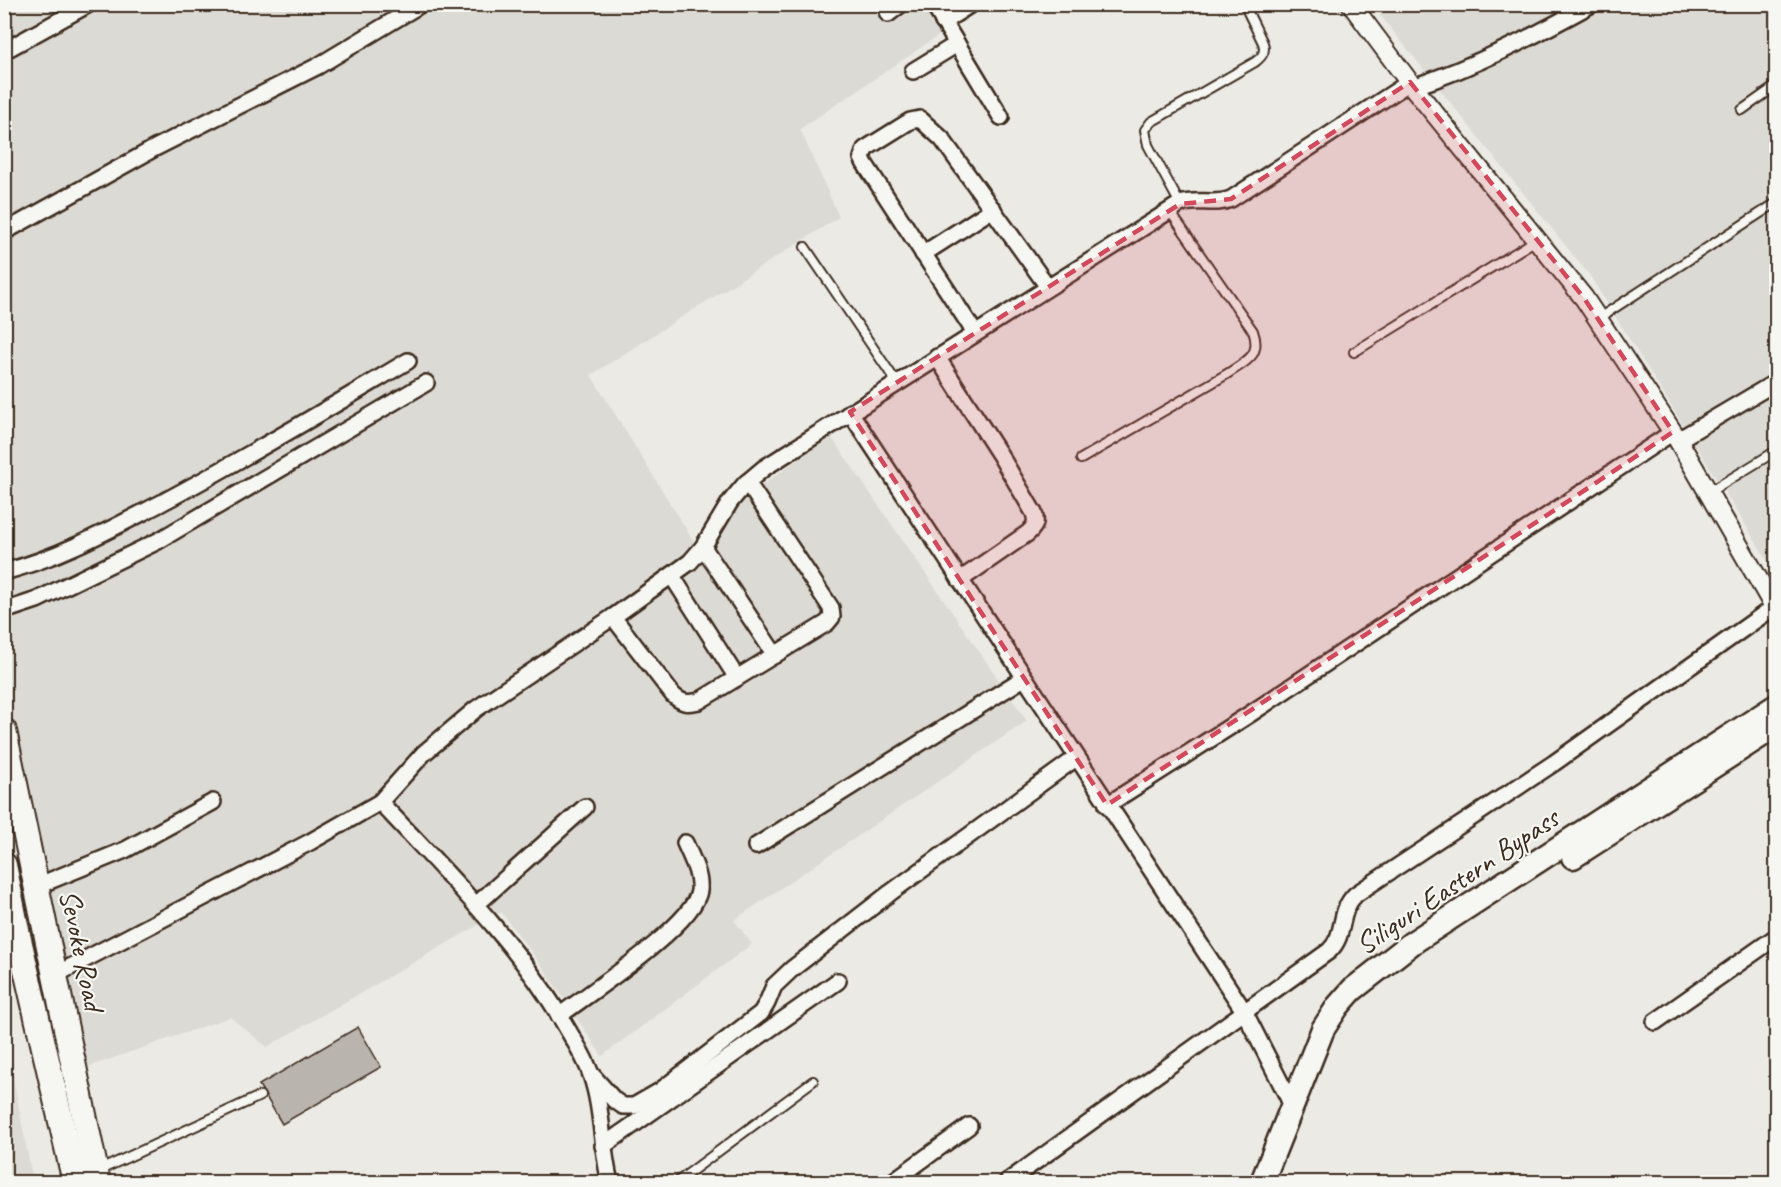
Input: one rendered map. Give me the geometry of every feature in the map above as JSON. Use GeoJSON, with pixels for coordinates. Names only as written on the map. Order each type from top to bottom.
{"type":"FeatureCollection","features":[{"type":"Feature","properties":{"kind":"highway","name":"Sevoke Road"},"geometry":{"type":"LineString","coordinates":[[4,731],[55,975],[90,1179]]}},
{"type":"Feature","properties":{"kind":"highway","name":"Sevoke Road"},"geometry":{"type":"LineString","coordinates":[[4,865],[11,938],[90,1179]]}},
{"type":"Feature","properties":{"kind":"main road","name":"Siliguri Eastern Bypass"},"geometry":{"type":"LineString","coordinates":[[1262,1182],[1323,1029],[1352,990],[1372,972],[1412,943],[1776,706]]}},
{"type":"Feature","properties":{"kind":"main road","name":"Siliguri Eastern Bypass"},"geometry":{"type":"LineString","coordinates":[[1278,1182],[1336,1033],[1372,991],[1393,972],[1776,726]]}},
{"type":"Feature","properties":{"kind":"street"},"geometry":{"type":"LineString","coordinates":[[4,51],[89,4]]}},
{"type":"Feature","properties":{"kind":"street"},"geometry":{"type":"LineString","coordinates":[[4,232],[155,148],[318,66],[421,4]]}},
{"type":"Feature","properties":{"kind":"street"},"geometry":{"type":"LineString","coordinates":[[888,14],[901,4]]}},
{"type":"Feature","properties":{"kind":"street"},"geometry":{"type":"LineString","coordinates":[[933,4],[1001,117]]}},
{"type":"Feature","properties":{"kind":"street"},"geometry":{"type":"LineString","coordinates":[[944,22],[971,4]]}},
{"type":"Feature","properties":{"kind":"street"},"geometry":{"type":"LineString","coordinates":[[1007,1182],[1329,951],[1337,944],[1343,913],[1348,902],[1356,894],[1554,763],[1775,609],[1675,436],[1584,298],[1411,85],[1351,4]]}},
{"type":"Feature","properties":{"kind":"street"},"geometry":{"type":"LineString","coordinates":[[55,975],[310,842],[380,802],[424,753],[476,709],[690,562],[704,547],[730,502],[747,482],[764,468],[1174,207],[1188,201],[1216,203],[1231,200],[1411,85],[1452,74],[1521,43],[1592,4]]}},
{"type":"Feature","properties":{"kind":"street"},"geometry":{"type":"LineString","coordinates":[[912,71],[957,44]]}},
{"type":"Feature","properties":{"kind":"street"},"geometry":{"type":"LineString","coordinates":[[975,333],[865,164],[862,158],[865,149],[910,121],[920,119],[942,139],[1048,287]]}},
{"type":"Feature","properties":{"kind":"street"},"geometry":{"type":"LineString","coordinates":[[922,254],[993,210]]}},
{"type":"Feature","properties":{"kind":"street"},"geometry":{"type":"LineString","coordinates":[[937,357],[1000,455],[1036,520],[1035,527],[1028,533],[960,580]]}},
{"type":"Feature","properties":{"kind":"street"},"geometry":{"type":"LineString","coordinates":[[4,572],[35,564],[100,535],[243,460],[408,361]]}},
{"type":"Feature","properties":{"kind":"street"},"geometry":{"type":"LineString","coordinates":[[1107,805],[1675,436],[1776,382]]}},
{"type":"Feature","properties":{"kind":"street"},"geometry":{"type":"LineString","coordinates":[[4,612],[37,600],[158,541],[426,383]]}},
{"type":"Feature","properties":{"kind":"street"},"geometry":{"type":"LineString","coordinates":[[850,412],[1244,1011],[1292,1106]]}},
{"type":"Feature","properties":{"kind":"street"},"geometry":{"type":"LineString","coordinates":[[613,617],[680,702],[689,704],[699,701],[827,623],[833,614],[747,482]]}},
{"type":"Feature","properties":{"kind":"street"},"geometry":{"type":"LineString","coordinates":[[704,547],[775,655]]}},
{"type":"Feature","properties":{"kind":"street"},"geometry":{"type":"LineString","coordinates":[[672,576],[737,678]]}},
{"type":"Feature","properties":{"kind":"street"},"geometry":{"type":"LineString","coordinates":[[756,846],[1024,678]]}},
{"type":"Feature","properties":{"kind":"street"},"geometry":{"type":"LineString","coordinates":[[380,802],[476,905],[540,986],[560,1016],[591,1074],[609,1095],[623,1106],[634,1106],[660,1091],[761,1012],[774,986],[792,969],[890,893],[1076,758]]}},
{"type":"Feature","properties":{"kind":"street"},"geometry":{"type":"LineString","coordinates":[[37,886],[125,850],[213,802]]}},
{"type":"Feature","properties":{"kind":"street"},"geometry":{"type":"LineString","coordinates":[[476,905],[585,807]]}},
{"type":"Feature","properties":{"kind":"street"},"geometry":{"type":"LineString","coordinates":[[560,1016],[644,952],[678,924],[692,908],[699,893],[699,883],[685,843]]}},
{"type":"Feature","properties":{"kind":"street"},"geometry":{"type":"LineString","coordinates":[[1655,1022],[1776,937]]}},
{"type":"Feature","properties":{"kind":"street"},"geometry":{"type":"LineString","coordinates":[[603,1146],[838,981]]}},
{"type":"Feature","properties":{"kind":"street"},"geometry":{"type":"LineString","coordinates":[[591,1074],[598,1103],[610,1182]]}},
{"type":"Feature","properties":{"kind":"street"},"geometry":{"type":"LineString","coordinates":[[892,1182],[969,1126]]}},
{"type":"Feature","properties":{"kind":"lane"},"geometry":{"type":"LineString","coordinates":[[1081,459],[1227,374],[1256,351],[1257,341],[1253,331],[1174,207],[1148,145],[1145,130],[1151,122],[1256,62],[1263,55],[1265,49],[1263,43],[1244,4]]}},
{"type":"Feature","properties":{"kind":"lane"},"geometry":{"type":"LineString","coordinates":[[1742,110],[1776,86]]}},
{"type":"Feature","properties":{"kind":"lane"},"geometry":{"type":"LineString","coordinates":[[1598,319],[1776,203]]}},
{"type":"Feature","properties":{"kind":"lane"},"geometry":{"type":"LineString","coordinates":[[1354,352],[1536,240]]}},
{"type":"Feature","properties":{"kind":"lane"},"geometry":{"type":"LineString","coordinates":[[805,247],[897,383]]}},
{"type":"Feature","properties":{"kind":"lane"},"geometry":{"type":"LineString","coordinates":[[1708,493],[1776,451]]}},
{"type":"Feature","properties":{"kind":"lane"},"geometry":{"type":"LineString","coordinates":[[677,1182],[813,1081]]}},
{"type":"Feature","properties":{"kind":"lane"},"geometry":{"type":"LineString","coordinates":[[90,1179],[260,1096]]}},
{"type":"Feature","properties":{"kind":"highlighted area"},"geometry":{"type":"Polygon","coordinates":[[[1410,82],[1584,298],[1673,432],[1107,805],[850,412],[1180,204],[1231,199],[1410,82]]]}},
{"type":"Feature","properties":{"kind":"shaded area"},"geometry":{"type":"Polygon","coordinates":[[[4,5],[984,5],[800,129],[839,217],[591,375],[705,560],[744,499],[830,435],[1027,721],[734,920],[752,944],[602,1056],[542,966],[501,912],[267,1047],[230,1017],[85,1068],[45,884],[5,719],[4,5]]]}},
{"type":"Feature","properties":{"kind":"shaded area"},"geometry":{"type":"Polygon","coordinates":[[[1372,5],[1776,5],[1776,574],[1590,276],[1372,5]]]}},
{"type":"Feature","properties":{"kind":"shaded area"},"geometry":{"type":"Polygon","coordinates":[[[5,1035],[33,1182],[5,1182],[5,1035]]]}},
{"type":"Feature","properties":{"kind":"building"},"geometry":{"type":"Polygon","coordinates":[[[358,1027],[381,1067],[282,1124],[259,1085],[358,1027]]]}}]}
